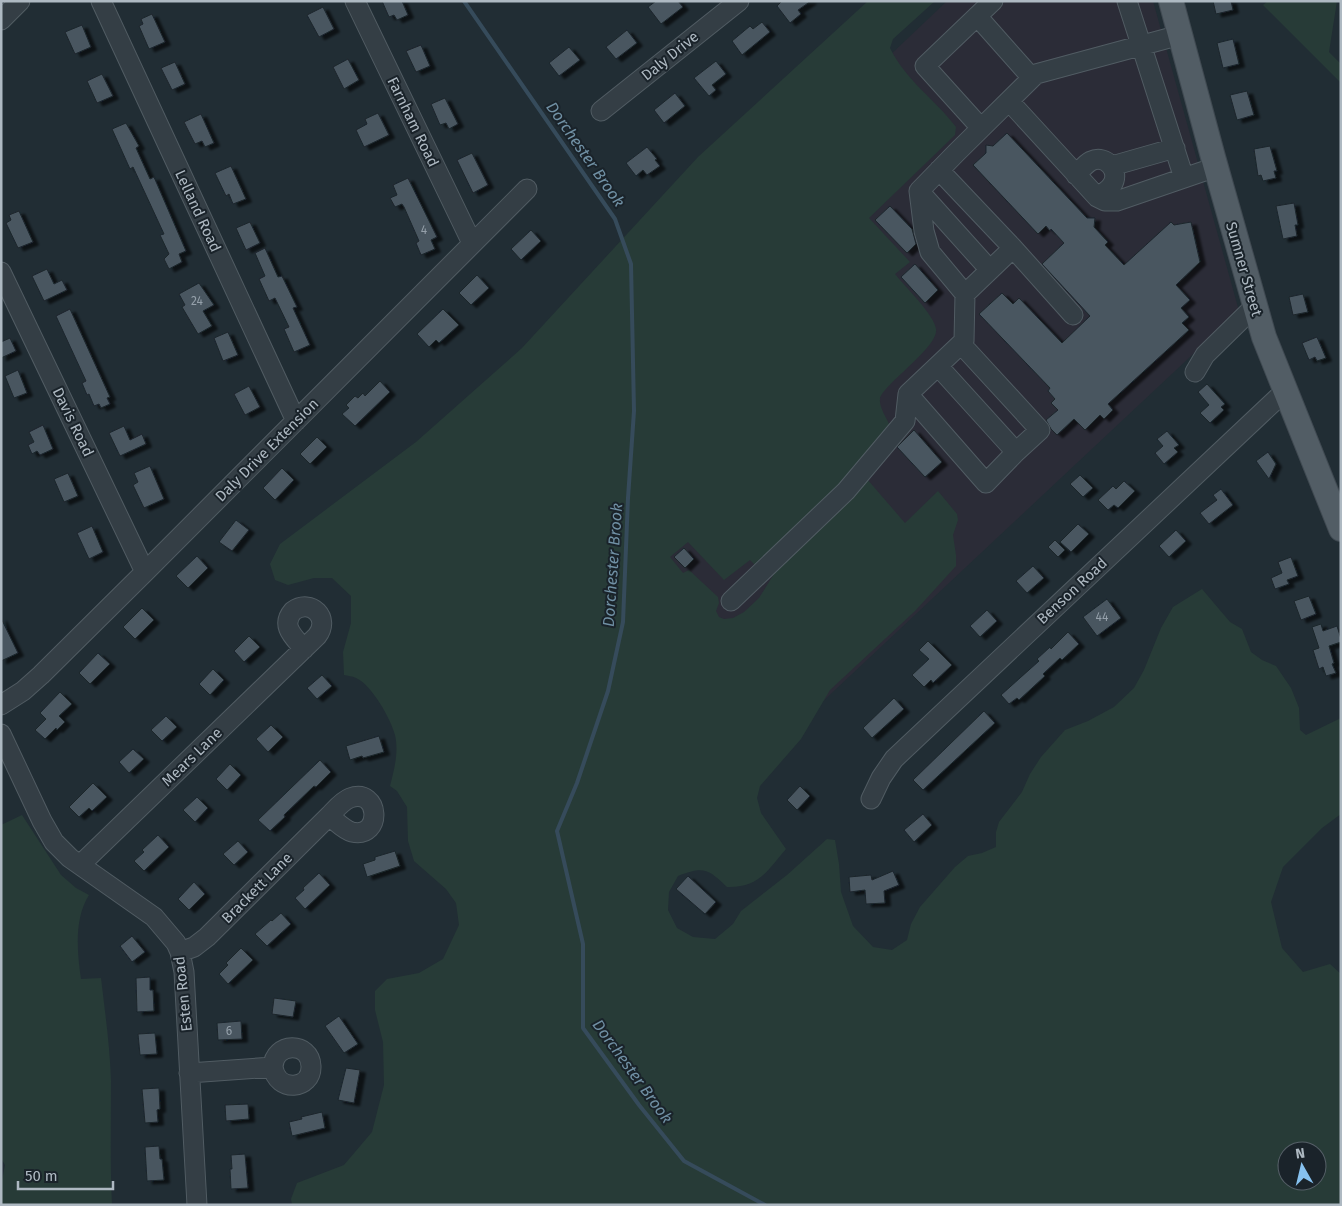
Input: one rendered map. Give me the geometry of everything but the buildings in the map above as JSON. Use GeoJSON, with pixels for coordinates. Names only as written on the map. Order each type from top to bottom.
{"type":"FeatureCollection","features":[{"type":"Feature","properties":{"kind":"main road","name":"Sumner Street"},"geometry":{"type":"LineString","coordinates":[[1171,1],[1264,337],[1341,529]]}},
{"type":"Feature","properties":{"kind":"street"},"geometry":{"type":"LineString","coordinates":[[1,20],[20,1]]}},
{"type":"Feature","properties":{"kind":"street","name":"Lelland Road"},"geometry":{"type":"LineString","coordinates":[[101,1],[296,420]]}},
{"type":"Feature","properties":{"kind":"street","name":"Farnham Road"},"geometry":{"type":"LineString","coordinates":[[355,1],[472,244]]}},
{"type":"Feature","properties":{"kind":"street","name":"Daly Drive"},"geometry":{"type":"LineString","coordinates":[[601,111],[739,1]]}},
{"type":"Feature","properties":{"kind":"street"},"geometry":{"type":"LineString","coordinates":[[981,128],[925,66],[993,1]]}},
{"type":"Feature","properties":{"kind":"street"},"geometry":{"type":"LineString","coordinates":[[1127,1],[1184,178]]}},
{"type":"Feature","properties":{"kind":"street"},"geometry":{"type":"LineString","coordinates":[[977,16],[1032,78]]}},
{"type":"Feature","properties":{"kind":"street"},"geometry":{"type":"LineString","coordinates":[[731,601],[846,491],[905,421],[908,394],[964,341],[964,294],[930,252],[924,231],[919,192],[1036,74],[1180,35]]}},
{"type":"Feature","properties":{"kind":"street"},"geometry":{"type":"LineString","coordinates":[[1009,101],[1097,197],[1105,201],[1117,201],[1216,167]]}},
{"type":"Feature","properties":{"kind":"street"},"geometry":{"type":"LineString","coordinates":[[1112,166],[1175,148]]}},
{"type":"Feature","properties":{"kind":"street"},"geometry":{"type":"LineString","coordinates":[[1076,175],[1086,164],[1097,159],[1103,160],[1112,166],[1115,172],[1114,183],[1097,197]]}},
{"type":"Feature","properties":{"kind":"street"},"geometry":{"type":"LineString","coordinates":[[939,170],[1073,314]]}},
{"type":"Feature","properties":{"kind":"street","name":"Daly Drive Extension"},"geometry":{"type":"LineString","coordinates":[[1,705],[24,690],[41,675],[527,189]]}},
{"type":"Feature","properties":{"kind":"street"},"geometry":{"type":"LineString","coordinates":[[919,192],[990,270]]}},
{"type":"Feature","properties":{"kind":"street"},"geometry":{"type":"LineString","coordinates":[[964,294],[1013,248]]}},
{"type":"Feature","properties":{"kind":"street","name":"Davis Road"},"geometry":{"type":"LineString","coordinates":[[1,272],[145,572]]}},
{"type":"Feature","properties":{"kind":"street"},"geometry":{"type":"LineString","coordinates":[[1195,372],[1205,355],[1255,306]]}},
{"type":"Feature","properties":{"kind":"street"},"geometry":{"type":"LineString","coordinates":[[908,394],[986,483],[1040,430],[961,344]]}},
{"type":"Feature","properties":{"kind":"street"},"geometry":{"type":"LineString","coordinates":[[938,366],[1016,452]]}},
{"type":"Feature","properties":{"kind":"street","name":"Benson Road"},"geometry":{"type":"LineString","coordinates":[[871,799],[881,778],[894,759],[1285,391]]}},
{"type":"Feature","properties":{"kind":"street","name":"Mears Lane"},"geometry":{"type":"LineString","coordinates":[[80,865],[304,649]]}},
{"type":"Feature","properties":{"kind":"street","name":"Esten Road"},"geometry":{"type":"LineString","coordinates":[[1,734],[47,831],[62,851],[150,913],[169,933],[180,952],[184,972],[197,1205]]}},
{"type":"Feature","properties":{"kind":"street","name":"Brackett Lane"},"geometry":{"type":"LineString","coordinates":[[180,952],[194,947],[207,938],[329,816]]}},
{"type":"Feature","properties":{"kind":"street"},"geometry":{"type":"LineString","coordinates":[[189,1072],[273,1067]]}},
{"type":"Feature","properties":{"kind":"shaded area"},"geometry":{"type":"Polygon","coordinates":[[[947,1],[1153,1],[1239,311],[722,796],[600,331],[947,1]]]}},
{"type":"Feature","properties":{"kind":"green space"},"geometry":{"type":"Polygon","coordinates":[[[868,1],[935,1],[893,39],[890,48],[904,71],[956,127],[955,135],[869,218],[910,262],[895,274],[930,316],[936,329],[934,337],[920,356],[883,393],[880,402],[889,424],[886,430],[850,476],[758,568],[750,560],[724,580],[688,542],[670,557],[683,573],[689,570],[718,597],[719,603],[716,611],[719,617],[724,619],[733,618],[744,612],[759,598],[774,574],[867,479],[905,523],[938,491],[957,514],[958,520],[953,535],[956,566],[915,611],[830,690],[801,739],[760,786],[757,798],[761,813],[786,849],[761,877],[747,885],[727,887],[715,876],[700,870],[678,876],[669,892],[668,910],[677,928],[693,937],[715,939],[733,924],[741,911],[787,875],[827,839],[835,840],[841,892],[853,926],[873,947],[892,950],[907,940],[911,924],[920,907],[955,867],[968,856],[996,847],[996,832],[999,822],[1022,792],[1030,774],[1041,757],[1065,730],[1088,721],[1114,707],[1134,688],[1144,670],[1161,628],[1173,607],[1202,589],[1230,622],[1242,629],[1251,652],[1262,660],[1276,666],[1291,688],[1299,708],[1300,730],[1306,735],[1341,718],[1341,814],[1322,828],[1283,867],[1271,902],[1282,948],[1303,972],[1330,964],[1341,974],[1341,1205],[292,1205],[291,1199],[297,1183],[344,1165],[372,1132],[384,1085],[383,1042],[375,1010],[375,991],[387,979],[419,973],[443,959],[459,925],[456,903],[446,889],[414,861],[408,841],[407,807],[397,791],[390,786],[396,761],[396,748],[395,735],[389,720],[380,703],[368,687],[352,676],[344,675],[343,652],[351,623],[351,596],[332,578],[314,578],[288,585],[275,580],[270,564],[280,544],[416,442],[522,348],[698,157],[868,1]]]}},
{"type":"Feature","properties":{"kind":"green space"},"geometry":{"type":"Polygon","coordinates":[[[1268,1],[1337,1],[1329,52],[1341,64],[1341,83],[1263,5],[1268,1]]]}},
{"type":"Feature","properties":{"kind":"green space"},"geometry":{"type":"Polygon","coordinates":[[[22,815],[61,875],[76,888],[89,895],[84,904],[79,925],[78,957],[81,979],[101,978],[111,1081],[112,1205],[1,1205],[1,1185],[5,1165],[1,1158],[1,825],[22,815]]]}},
{"type":"Feature","properties":{"kind":"waterway","name":"Dorchester Brook"},"geometry":{"type":"LineString","coordinates":[[464,1],[615,219],[631,264],[634,411],[623,622],[608,691],[577,783],[557,831],[583,944],[583,1028],[639,1105],[684,1161],[765,1205]]}}]}
